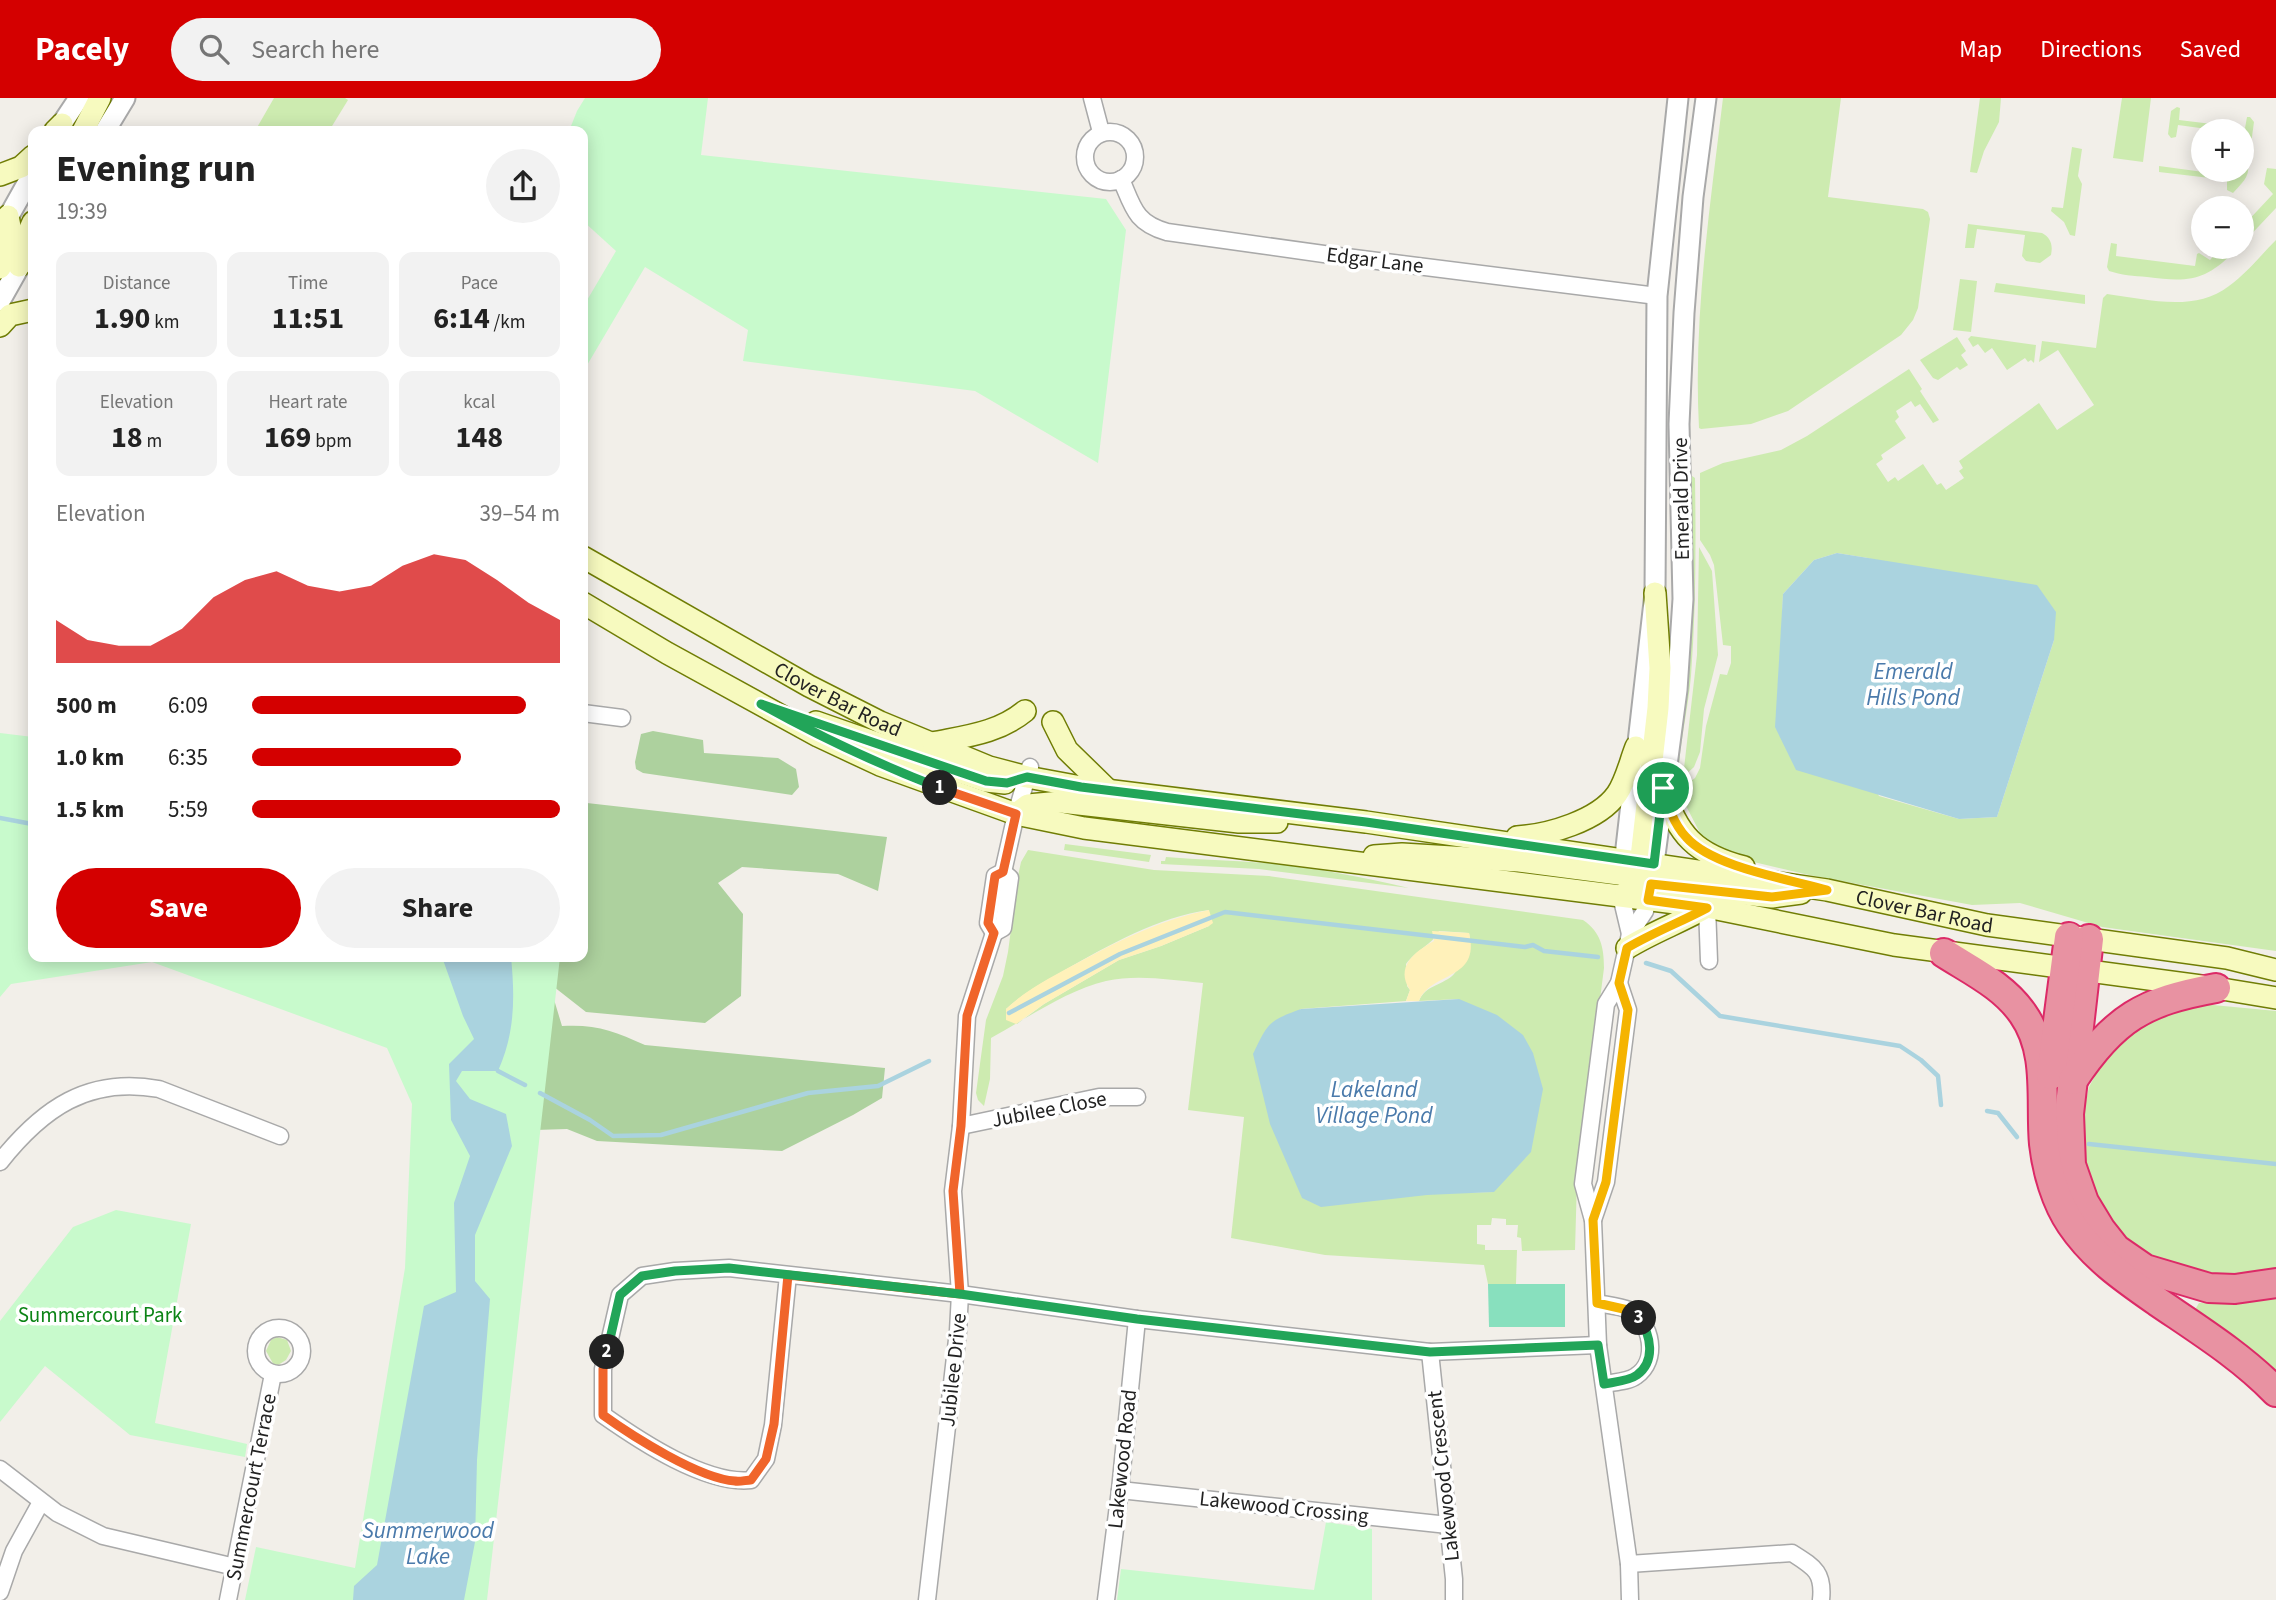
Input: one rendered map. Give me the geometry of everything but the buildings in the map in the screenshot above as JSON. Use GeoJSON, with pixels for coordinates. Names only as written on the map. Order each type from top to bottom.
{"type":"FeatureCollection","features":[{"type":"Feature","properties":{"kind":"highway"},"geometry":{"type":"LineString","coordinates":[[2045,1123],[2079,938]]}},
{"type":"Feature","properties":{"kind":"highway"},"geometry":{"type":"LineString","coordinates":[[1944,953],[2002,991],[2025,1017],[2038,1048],[2045,1144],[2054,1188],[2069,1222],[2089,1249],[2121,1276],[2239,1358],[2276,1392]]}},
{"type":"Feature","properties":{"kind":"highway"},"geometry":{"type":"LineString","coordinates":[[2075,970],[2069,1114],[2071,1165],[2084,1202],[2101,1230],[2116,1249],[2145,1269],[2175,1280],[2209,1288],[2235,1289],[2276,1283]]}},
{"type":"Feature","properties":{"kind":"highway"},"geometry":{"type":"LineString","coordinates":[[2071,1082],[2105,1037],[2133,1014],[2164,1000],[2216,988]]}},
{"type":"Feature","properties":{"kind":"main road"},"geometry":{"type":"LineString","coordinates":[[86,126],[100,98]]}},
{"type":"Feature","properties":{"kind":"main road"},"geometry":{"type":"LineString","coordinates":[[0,175],[21,167],[28,161]]}},
{"type":"Feature","properties":{"kind":"main road"},"geometry":{"type":"LineString","coordinates":[[0,326],[10,316],[28,311]]}},
{"type":"Feature","properties":{"kind":"main road","name":"Clover Bar Road"},"geometry":{"type":"LineString","coordinates":[[588,559],[809,686],[880,722],[989,767],[1029,772],[1108,790],[1483,839],[1638,878],[1707,908],[1864,940],[2276,998]]}},
{"type":"Feature","properties":{"kind":"main road"},"geometry":{"type":"LineString","coordinates":[[1638,878],[1658,708],[1660,668],[1655,593]]}},
{"type":"Feature","properties":{"kind":"main road","name":"Clover Bar Road"},"geometry":{"type":"LineString","coordinates":[[588,606],[818,736],[880,765],[1016,814],[1084,828],[1318,859],[1827,890],[1987,925],[2227,958],[2276,970]]}},
{"type":"Feature","properties":{"kind":"main road"},"geometry":{"type":"LineString","coordinates":[[761,704],[986,781],[1007,783],[1029,772]]}},
{"type":"Feature","properties":{"kind":"main road"},"geometry":{"type":"LineString","coordinates":[[933,743],[982,733],[1009,724],[1025,711]]}},
{"type":"Feature","properties":{"kind":"main road"},"geometry":{"type":"LineString","coordinates":[[1053,722],[1067,750],[1108,790]]}},
{"type":"Feature","properties":{"kind":"main road"},"geometry":{"type":"LineString","coordinates":[[1483,839],[1536,835],[1586,819],[1618,793],[1636,747]]}},
{"type":"Feature","properties":{"kind":"main road"},"geometry":{"type":"LineString","coordinates":[[1663,788],[1678,827],[1706,853],[1729,863],[1827,890]]}},
{"type":"Feature","properties":{"kind":"main road"},"geometry":{"type":"LineString","coordinates":[[1016,814],[1028,806],[1061,802],[1239,822],[1366,822]]}},
{"type":"Feature","properties":{"kind":"main road"},"geometry":{"type":"LineString","coordinates":[[1629,941],[1707,908]]}},
{"type":"Feature","properties":{"kind":"street"},"geometry":{"type":"LineString","coordinates":[[60,126],[79,98]]}},
{"type":"Feature","properties":{"kind":"street"},"geometry":{"type":"LineString","coordinates":[[108,126],[125,98]]}},
{"type":"Feature","properties":{"kind":"street"},"geometry":{"type":"LineString","coordinates":[[1092,98],[1101,132]]}},
{"type":"Feature","properties":{"kind":"street","name":"Emerald Drive"},"geometry":{"type":"LineString","coordinates":[[1638,878],[1636,747],[1655,593],[1657,296],[1678,98]]}},
{"type":"Feature","properties":{"kind":"street","name":"Emerald Drive"},"geometry":{"type":"LineString","coordinates":[[1638,878],[1663,788],[1677,690],[1683,599],[1679,424],[1684,313],[1693,197],[1706,98]]}},
{"type":"Feature","properties":{"kind":"street"},"geometry":{"type":"LineString","coordinates":[[1101,132],[1118,132],[1131,143],[1135,159],[1128,174],[1121,179],[1105,182],[1097,179],[1086,167],[1085,150],[1088,143],[1101,132]]}},
{"type":"Feature","properties":{"kind":"street","name":"Edgar Lane"},"geometry":{"type":"LineString","coordinates":[[1121,179],[1138,218],[1167,232],[1657,296]]}},
{"type":"Feature","properties":{"kind":"street"},"geometry":{"type":"LineString","coordinates":[[0,301],[28,195]]}},
{"type":"Feature","properties":{"kind":"street"},"geometry":{"type":"LineString","coordinates":[[588,714],[622,718]]}},
{"type":"Feature","properties":{"kind":"street"},"geometry":{"type":"LineString","coordinates":[[1016,814],[1029,772]]}},
{"type":"Feature","properties":{"kind":"street","name":"Jubilee Drive"},"geometry":{"type":"LineString","coordinates":[[927,1600],[958,1331],[960,1294],[953,1191],[961,1126],[967,1016],[994,933],[1003,928],[1010,878],[1003,872],[1016,814]]}},
{"type":"Feature","properties":{"kind":"street"},"geometry":{"type":"LineString","coordinates":[[1630,1600],[1629,1564],[1598,1345],[1593,1220],[1583,1184],[1606,1004],[1619,983],[1629,941],[1638,878]]}},
{"type":"Feature","properties":{"kind":"street"},"geometry":{"type":"LineString","coordinates":[[1629,941],[1645,911],[1638,878]]}},
{"type":"Feature","properties":{"kind":"street"},"geometry":{"type":"LineString","coordinates":[[1707,908],[1709,961]]}},
{"type":"Feature","properties":{"kind":"street"},"geometry":{"type":"LineString","coordinates":[[1593,1220],[1606,1182],[1628,1010],[1619,983]]}},
{"type":"Feature","properties":{"kind":"street"},"geometry":{"type":"LineString","coordinates":[[0,1162],[32,1126],[52,1109],[68,1099],[114,1086],[139,1085],[159,1089],[280,1136]]}},
{"type":"Feature","properties":{"kind":"street"},"geometry":{"type":"LineString","coordinates":[[1595,1092],[1616,1093]]}},
{"type":"Feature","properties":{"kind":"street","name":"Jubilee Close"},"geometry":{"type":"LineString","coordinates":[[961,1126],[1099,1097],[1138,1097]]}},
{"type":"Feature","properties":{"kind":"street"},"geometry":{"type":"LineString","coordinates":[[788,1275],[774,1424],[766,1459],[751,1480],[735,1481],[711,1476],[631,1435],[603,1415],[603,1369],[620,1295],[642,1276],[675,1271],[729,1268],[960,1294],[1137,1319],[1430,1352],[1598,1345]]}},
{"type":"Feature","properties":{"kind":"street"},"geometry":{"type":"LineString","coordinates":[[1597,1303],[1628,1310],[1638,1317],[1646,1328],[1650,1348],[1647,1365],[1635,1377],[1604,1384]]}},
{"type":"Feature","properties":{"kind":"street","name":"Lakewood Road"},"geometry":{"type":"LineString","coordinates":[[1106,1600],[1137,1319]]}},
{"type":"Feature","properties":{"kind":"street","name":"Lakewood Crescent"},"geometry":{"type":"LineString","coordinates":[[1430,1352],[1454,1600]]}},
{"type":"Feature","properties":{"kind":"street","name":"Summercourt Terrace"},"geometry":{"type":"LineString","coordinates":[[228,1600],[273,1374]]}},
{"type":"Feature","properties":{"kind":"street"},"geometry":{"type":"LineString","coordinates":[[0,1469],[57,1513],[103,1536],[235,1567]]}},
{"type":"Feature","properties":{"kind":"street","name":"Lakewood Crossing"},"geometry":{"type":"LineString","coordinates":[[1120,1490],[1448,1525]]}},
{"type":"Feature","properties":{"kind":"street"},"geometry":{"type":"LineString","coordinates":[[0,1592],[6,1568],[41,1502]]}},
{"type":"Feature","properties":{"kind":"street"},"geometry":{"type":"LineString","coordinates":[[1629,1564],[1792,1553],[1814,1567],[1822,1585],[1821,1600]]}},
{"type":"Feature","properties":{"kind":"green space"},"geometry":{"type":"Polygon","coordinates":[[[274,98],[348,100],[332,126],[258,126],[274,98]]]}},
{"type":"Feature","properties":{"kind":"green space"},"geometry":{"type":"Polygon","coordinates":[[[585,98],[708,98],[701,155],[1106,199],[1126,230],[1098,463],[975,391],[743,361],[748,330],[645,267],[588,364],[588,299],[616,251],[588,226],[588,126],[571,126],[585,98]]]}},
{"type":"Feature","properties":{"kind":"green space"},"geometry":{"type":"Polygon","coordinates":[[[1723,98],[1841,98],[1828,197],[1923,209],[1928,212],[1930,219],[1918,308],[1913,320],[1901,335],[1788,411],[1751,424],[1701,429],[1698,345],[1708,221],[1723,98]]]}},
{"type":"Feature","properties":{"kind":"green space"},"geometry":{"type":"Polygon","coordinates":[[[1980,98],[2001,98],[1999,122],[1984,151],[1977,173],[1970,172],[1980,98]]]}},
{"type":"Feature","properties":{"kind":"green space"},"geometry":{"type":"Polygon","coordinates":[[[2122,98],[2151,98],[2143,162],[2113,158],[2122,98]]]}},
{"type":"Feature","properties":{"kind":"green space"},"geometry":{"type":"Polygon","coordinates":[[[2180,108],[2179,120],[2191,121],[2191,127],[2178,125],[2176,137],[2171,138],[2168,134],[2171,111],[2180,108]]]}},
{"type":"Feature","properties":{"kind":"green space"},"geometry":{"type":"Polygon","coordinates":[[[2072,147],[2082,149],[2078,176],[2082,184],[2075,236],[2070,235],[2064,222],[2051,211],[2052,207],[2063,208],[2072,147]]]}},
{"type":"Feature","properties":{"kind":"green space"},"geometry":{"type":"Polygon","coordinates":[[[2159,166],[2191,170],[2191,176],[2159,172],[2159,166]]]}},
{"type":"Feature","properties":{"kind":"green space"},"geometry":{"type":"Polygon","coordinates":[[[2267,168],[2276,169],[2276,208],[2254,231],[2254,214],[2273,194],[2264,184],[2267,168]]]}},
{"type":"Feature","properties":{"kind":"green space"},"geometry":{"type":"Polygon","coordinates":[[[2227,182],[2242,182],[2233,193],[2227,190],[2227,182]]]}},
{"type":"Feature","properties":{"kind":"green space"},"geometry":{"type":"Polygon","coordinates":[[[1968,224],[2042,233],[2051,242],[2051,255],[2040,263],[2026,261],[2022,256],[2025,235],[1977,229],[1974,248],[1965,248],[1968,224]]]}},
{"type":"Feature","properties":{"kind":"green space"},"geometry":{"type":"Polygon","coordinates":[[[2276,240],[2276,951],[2102,927],[2020,903],[1972,905],[1809,875],[1720,854],[1696,834],[1699,831],[1684,802],[1684,786],[1695,778],[1700,768],[1706,726],[1720,674],[1727,675],[1731,663],[1731,646],[1723,645],[1714,565],[1700,540],[1700,473],[1723,463],[1781,450],[1909,369],[1939,420],[1933,423],[1920,404],[1915,407],[1911,401],[1896,411],[1899,417],[1895,421],[1906,438],[1881,455],[1883,459],[1876,464],[1888,482],[1895,477],[1898,481],[1923,464],[1937,485],[1941,483],[1946,490],[1964,478],[1959,471],[1963,468],[1959,461],[2039,403],[2057,430],[2094,405],[2058,350],[2039,362],[2042,341],[2096,348],[2103,298],[2107,294],[2170,302],[2201,299],[2229,286],[2276,240]],[[1837,553],[1814,560],[1783,594],[1782,618],[1879,796],[1959,819],[1997,817],[2054,640],[1868,558],[1837,553]]]}},
{"type":"Feature","properties":{"kind":"green space"},"geometry":{"type":"Polygon","coordinates":[[[2111,243],[2117,244],[2116,256],[2195,266],[2196,259],[2227,259],[2208,273],[2187,279],[2128,275],[2109,271],[2107,267],[2111,243]]]}},
{"type":"Feature","properties":{"kind":"green space"},"geometry":{"type":"Polygon","coordinates":[[[1960,279],[1977,281],[1971,332],[1953,330],[1960,279]]]}},
{"type":"Feature","properties":{"kind":"green space"},"geometry":{"type":"Polygon","coordinates":[[[1996,283],[2085,295],[2085,304],[1994,292],[1996,283]]]}},
{"type":"Feature","properties":{"kind":"green space"},"geometry":{"type":"Polygon","coordinates":[[[1971,336],[2036,345],[2034,363],[2025,358],[2007,370],[1992,348],[1985,353],[1978,344],[1973,347],[1968,339],[1971,336]]]}},
{"type":"Feature","properties":{"kind":"green space"},"geometry":{"type":"Polygon","coordinates":[[[1957,337],[1966,351],[1961,355],[1968,365],[1960,370],[1957,367],[1938,380],[1933,378],[1920,360],[1957,337]]]}},
{"type":"Feature","properties":{"kind":"green space"},"geometry":{"type":"Polygon","coordinates":[[[1692,476],[1695,478],[1694,626],[1691,676],[1678,773],[1678,805],[1673,783],[1691,603],[1692,476]]]}},
{"type":"Feature","properties":{"kind":"green space"},"geometry":{"type":"Polygon","coordinates":[[[1699,547],[1712,571],[1718,655],[1704,709],[1700,752],[1694,767],[1683,777],[1697,655],[1699,547]]]}},
{"type":"Feature","properties":{"kind":"green space"},"geometry":{"type":"Polygon","coordinates":[[[653,731],[703,740],[704,753],[778,758],[796,769],[799,787],[792,795],[643,773],[636,769],[635,762],[641,734],[653,731]]]}},
{"type":"Feature","properties":{"kind":"green space"},"geometry":{"type":"Polygon","coordinates":[[[0,733],[28,736],[28,962],[152,962],[11,984],[0,997],[0,733]]]}},
{"type":"Feature","properties":{"kind":"green space"},"geometry":{"type":"Polygon","coordinates":[[[588,803],[887,837],[878,891],[838,874],[742,867],[718,883],[743,914],[741,996],[705,1023],[586,1012],[549,983],[562,1026],[605,1029],[645,1045],[885,1068],[882,1098],[782,1151],[597,1141],[567,1129],[535,1130],[541,962],[588,962],[588,803]]]}},
{"type":"Feature","properties":{"kind":"green space"},"geometry":{"type":"Polygon","coordinates":[[[1065,844],[1151,855],[1149,862],[1064,850],[1065,844]]]}},
{"type":"Feature","properties":{"kind":"green space"},"geometry":{"type":"Polygon","coordinates":[[[1028,850],[1154,870],[1269,876],[1583,920],[1594,930],[1600,941],[1604,968],[1577,1180],[1575,1250],[1522,1251],[1521,1238],[1517,1237],[1518,1225],[1506,1225],[1506,1219],[1492,1218],[1491,1225],[1477,1225],[1477,1244],[1485,1245],[1485,1250],[1517,1250],[1516,1284],[1488,1284],[1484,1265],[1325,1255],[1231,1238],[1244,1117],[1188,1110],[1203,983],[1142,978],[1106,981],[1076,991],[1023,1020],[1044,1004],[1119,960],[1209,926],[1209,910],[1171,919],[1134,933],[1049,979],[1006,1009],[1017,1023],[991,1038],[990,1079],[984,1106],[976,1093],[986,1020],[1003,976],[1021,862],[1028,850]],[[1439,931],[1406,964],[1407,986],[1410,990],[1406,1001],[1300,1009],[1291,1168],[1302,1197],[1494,1192],[1459,999],[1419,1001],[1430,988],[1454,974],[1468,947],[1469,933],[1439,931]]]}},
{"type":"Feature","properties":{"kind":"green space"},"geometry":{"type":"Polygon","coordinates":[[[1166,857],[1301,867],[1409,888],[1259,869],[1161,864],[1166,857]]]}},
{"type":"Feature","properties":{"kind":"green space"},"geometry":{"type":"Polygon","coordinates":[[[152,962],[559,962],[487,1600],[245,1600],[256,1547],[355,1568],[405,1268],[412,1104],[387,1048],[152,962]]]}},
{"type":"Feature","properties":{"kind":"green space"},"geometry":{"type":"Polygon","coordinates":[[[2192,1003],[2276,1011],[2276,1269],[2253,1274],[2212,1274],[2188,1271],[2152,1260],[2108,1228],[2083,1178],[2081,1124],[2089,1087],[2111,1046],[2134,1026],[2192,1003]]]}},
{"type":"Feature","properties":{"kind":"green space","name":"Summercourt Park"},"geometry":{"type":"Polygon","coordinates":[[[116,1210],[191,1224],[155,1423],[247,1444],[245,1457],[130,1435],[45,1366],[0,1422],[0,1321],[73,1227],[116,1210]]]}},
{"type":"Feature","properties":{"kind":"green space"},"geometry":{"type":"Polygon","coordinates":[[[1488,1284],[1565,1284],[1565,1327],[1489,1327],[1488,1284]]]}},
{"type":"Feature","properties":{"kind":"green space"},"geometry":{"type":"Polygon","coordinates":[[[2276,1296],[2276,1376],[2193,1313],[2199,1303],[2235,1304],[2276,1296]]]}},
{"type":"Feature","properties":{"kind":"green space"},"geometry":{"type":"Polygon","coordinates":[[[277,1337],[287,1340],[291,1351],[286,1360],[275,1367],[266,1351],[271,1340],[277,1337]]]}},
{"type":"Feature","properties":{"kind":"green space"},"geometry":{"type":"Polygon","coordinates":[[[1326,1522],[1372,1529],[1372,1600],[1117,1600],[1121,1569],[1314,1590],[1326,1522]]]}},
{"type":"Feature","properties":{"kind":"sand"},"geometry":{"type":"Polygon","coordinates":[[[1209,910],[1213,923],[1209,926],[1119,960],[1044,1004],[1016,1024],[1006,1020],[1006,1009],[1015,1001],[1063,971],[1144,930],[1209,910]]]}},
{"type":"Feature","properties":{"kind":"sand"},"geometry":{"type":"Polygon","coordinates":[[[1432,931],[1469,933],[1471,948],[1468,960],[1462,968],[1425,991],[1419,1001],[1406,1001],[1410,990],[1406,982],[1406,967],[1414,955],[1434,941],[1432,931]]]}},
{"type":"Feature","properties":{"kind":"water","name":"Emerald Hills Pond"},"geometry":{"type":"Polygon","coordinates":[[[1837,553],[2037,585],[2056,612],[2054,640],[1997,817],[1959,819],[1796,770],[1775,727],[1783,594],[1814,560],[1837,553]]]}},
{"type":"Feature","properties":{"kind":"water","name":"Summerwood Lake"},"geometry":{"type":"Polygon","coordinates":[[[444,962],[511,962],[511,1029],[498,1071],[462,1071],[456,1081],[470,1099],[506,1114],[512,1146],[475,1235],[475,1281],[490,1299],[477,1460],[475,1542],[464,1600],[353,1600],[354,1586],[377,1565],[424,1306],[456,1292],[454,1203],[470,1156],[451,1120],[449,1064],[474,1039],[444,962]]]}},
{"type":"Feature","properties":{"kind":"water","name":"Lakeland Village Pond"},"geometry":{"type":"Polygon","coordinates":[[[1459,999],[1497,1015],[1523,1035],[1533,1053],[1543,1089],[1531,1152],[1494,1192],[1427,1195],[1321,1207],[1302,1198],[1270,1124],[1253,1054],[1266,1029],[1275,1020],[1301,1009],[1459,999]]]}},
{"type":"Feature","properties":{"kind":"waterway"},"geometry":{"type":"LineString","coordinates":[[0,818],[28,823]]}},
{"type":"Feature","properties":{"kind":"waterway"},"geometry":{"type":"LineString","coordinates":[[1009,1013],[1120,954],[1225,912],[1525,947],[1533,945],[1544,951],[1598,957]]}},
{"type":"Feature","properties":{"kind":"waterway"},"geometry":{"type":"LineString","coordinates":[[1646,963],[1671,971],[1720,1016],[1900,1046],[1938,1076],[1941,1105]]}},
{"type":"Feature","properties":{"kind":"waterway"},"geometry":{"type":"LineString","coordinates":[[540,1093],[590,1120],[613,1136],[661,1135],[808,1093],[878,1086],[929,1061]]}},
{"type":"Feature","properties":{"kind":"waterway"},"geometry":{"type":"LineString","coordinates":[[498,1071],[525,1085]]}},
{"type":"Feature","properties":{"kind":"waterway"},"geometry":{"type":"LineString","coordinates":[[1987,1111],[1998,1113],[2017,1137]]}},
{"type":"Feature","properties":{"kind":"waterway"},"geometry":{"type":"LineString","coordinates":[[2089,1144],[2276,1164]]}},
{"type":"Feature","properties":{"kind":"route"},"geometry":{"type":"LineString","coordinates":[[1663,788],[1654,864],[1366,822],[1081,787],[1027,777],[1016,782],[997,783],[761,704],[818,736],[880,765],[1016,814],[1003,872],[995,876],[988,923],[994,933],[967,1016],[961,1126],[953,1191],[960,1294],[788,1275],[774,1424],[766,1459],[751,1480],[735,1481],[711,1476],[631,1435],[603,1415],[603,1369],[620,1295],[642,1276],[729,1268],[960,1294],[1137,1319],[1430,1352],[1598,1345],[1604,1384],[1635,1377],[1647,1365],[1650,1348],[1646,1328],[1638,1317],[1628,1310],[1597,1303],[1593,1220],[1606,1182],[1628,1010],[1619,983],[1627,948],[1707,908],[1648,900],[1651,884],[1772,897],[1827,890],[1729,863],[1706,853],[1678,827],[1663,788]]}}]}
